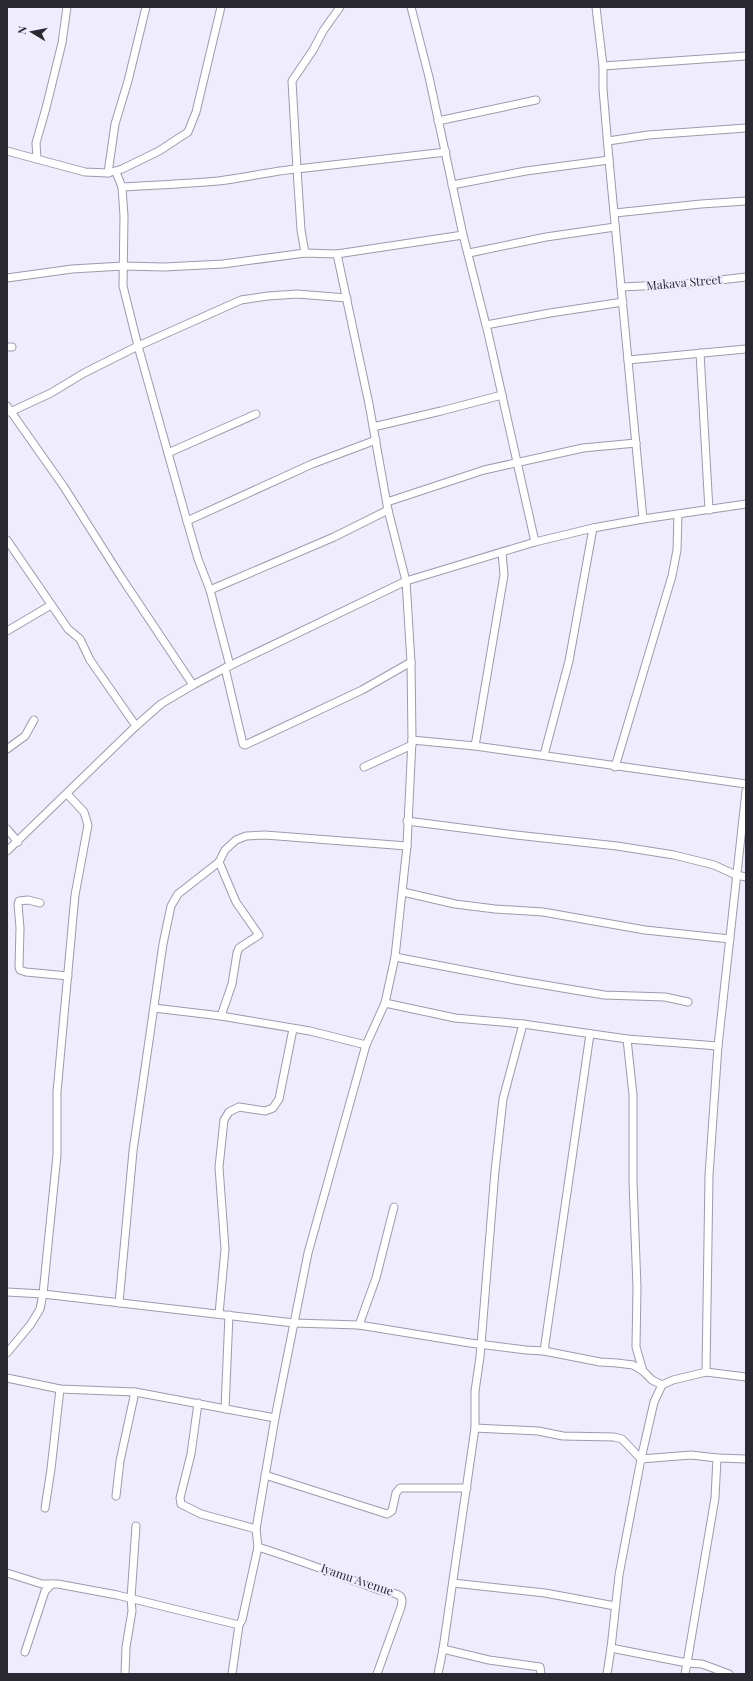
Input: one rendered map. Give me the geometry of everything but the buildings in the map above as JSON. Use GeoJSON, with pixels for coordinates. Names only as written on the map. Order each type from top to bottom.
{"type":"FeatureCollection","features":[{"type":"Feature","properties":{"kind":"street"},"geometry":{"type":"LineString","coordinates":[[37,159],[36,143],[62,43],[68,7]]}},
{"type":"Feature","properties":{"kind":"street"},"geometry":{"type":"LineString","coordinates":[[146,7],[128,81],[115,124],[112,172],[122,187],[124,216],[123,286],[138,346],[187,521],[198,559],[210,590],[228,667],[243,744],[245,745],[362,690],[411,662]]}},
{"type":"Feature","properties":{"kind":"street"},"geometry":{"type":"LineString","coordinates":[[7,151],[85,172],[112,172],[159,152],[188,132],[196,112],[221,7]]}},
{"type":"Feature","properties":{"kind":"street"},"geometry":{"type":"LineString","coordinates":[[305,253],[301,230],[292,81],[313,50],[323,31],[340,7]]}},
{"type":"Feature","properties":{"kind":"street"},"geometry":{"type":"LineString","coordinates":[[411,7],[429,77],[463,235],[469,253],[486,324],[534,542]]}},
{"type":"Feature","properties":{"kind":"street"},"geometry":{"type":"LineString","coordinates":[[596,7],[603,66],[603,89],[609,160],[643,519]]}},
{"type":"Feature","properties":{"kind":"street"},"geometry":{"type":"LineString","coordinates":[[603,66],[746,56]]}},
{"type":"Feature","properties":{"kind":"street"},"geometry":{"type":"LineString","coordinates":[[438,121],[536,100]]}},
{"type":"Feature","properties":{"kind":"street"},"geometry":{"type":"LineString","coordinates":[[608,141],[648,136],[746,128]]}},
{"type":"Feature","properties":{"kind":"street"},"geometry":{"type":"LineString","coordinates":[[122,187],[216,181],[250,177],[278,171],[446,152]]}},
{"type":"Feature","properties":{"kind":"street"},"geometry":{"type":"LineString","coordinates":[[452,185],[526,170],[609,160]]}},
{"type":"Feature","properties":{"kind":"street"},"geometry":{"type":"LineString","coordinates":[[615,213],[746,201]]}},
{"type":"Feature","properties":{"kind":"street"},"geometry":{"type":"LineString","coordinates":[[469,253],[546,237],[615,227]]}},
{"type":"Feature","properties":{"kind":"street"},"geometry":{"type":"LineString","coordinates":[[7,278],[72,269],[123,266],[164,267],[223,264],[305,253],[337,254],[463,235]]}},
{"type":"Feature","properties":{"kind":"street"},"geometry":{"type":"LineString","coordinates":[[231,1672],[239,1625],[242,1620],[258,1547],[256,1529],[265,1475],[308,1253],[366,1045],[385,1003],[395,957],[407,846],[412,742],[411,662],[406,581],[388,506],[376,440],[337,254]]}},
{"type":"Feature","properties":{"kind":"street","name":"Makava Street"},"geometry":{"type":"LineString","coordinates":[[621,287],[686,284],[746,277]]}},
{"type":"Feature","properties":{"kind":"street"},"geometry":{"type":"LineString","coordinates":[[193,684],[121,577],[64,487],[8,409],[50,393],[84,373],[138,346],[219,308],[240,300],[297,294],[347,298]]}},
{"type":"Feature","properties":{"kind":"street"},"geometry":{"type":"LineString","coordinates":[[486,324],[623,302]]}},
{"type":"Feature","properties":{"kind":"street"},"geometry":{"type":"LineString","coordinates":[[628,360],[746,349]]}},
{"type":"Feature","properties":{"kind":"street"},"geometry":{"type":"LineString","coordinates":[[700,353],[709,510]]}},
{"type":"Feature","properties":{"kind":"street"},"geometry":{"type":"LineString","coordinates":[[373,427],[502,395]]}},
{"type":"Feature","properties":{"kind":"street"},"geometry":{"type":"LineString","coordinates":[[168,453],[256,414]]}},
{"type":"Feature","properties":{"kind":"street"},"geometry":{"type":"LineString","coordinates":[[187,521],[312,464],[376,440]]}},
{"type":"Feature","properties":{"kind":"street"},"geometry":{"type":"LineString","coordinates":[[210,590],[334,537],[388,506],[484,470],[583,448],[636,443]]}},
{"type":"Feature","properties":{"kind":"street"},"geometry":{"type":"LineString","coordinates":[[7,852],[136,726],[162,704],[193,684],[406,581],[534,542],[593,528],[746,504]]}},
{"type":"Feature","properties":{"kind":"street"},"geometry":{"type":"LineString","coordinates":[[615,766],[672,576],[677,550],[678,514]]}},
{"type":"Feature","properties":{"kind":"street"},"geometry":{"type":"LineString","coordinates":[[544,755],[570,661],[593,528]]}},
{"type":"Feature","properties":{"kind":"street"},"geometry":{"type":"LineString","coordinates":[[7,540],[68,629],[80,639],[90,660],[136,726]]}},
{"type":"Feature","properties":{"kind":"street"},"geometry":{"type":"LineString","coordinates":[[475,746],[503,582],[502,552]]}},
{"type":"Feature","properties":{"kind":"street"},"geometry":{"type":"LineString","coordinates":[[7,631],[51,605]]}},
{"type":"Feature","properties":{"kind":"street"},"geometry":{"type":"LineString","coordinates":[[7,749],[25,736],[34,720]]}},
{"type":"Feature","properties":{"kind":"street"},"geometry":{"type":"LineString","coordinates":[[364,767],[412,742],[475,746],[746,784]]}},
{"type":"Feature","properties":{"kind":"street"},"geometry":{"type":"LineString","coordinates":[[706,1372],[709,1175],[718,1046],[746,791]]}},
{"type":"Feature","properties":{"kind":"street"},"geometry":{"type":"LineString","coordinates":[[7,1353],[31,1324],[40,1309],[43,1294],[57,1155],[57,1092],[75,895],[88,826],[84,812],[67,794]]}},
{"type":"Feature","properties":{"kind":"street"},"geometry":{"type":"LineString","coordinates":[[408,821],[617,846],[667,854],[714,866],[736,875],[746,877]]}},
{"type":"Feature","properties":{"kind":"street"},"geometry":{"type":"LineString","coordinates":[[7,829],[18,842]]}},
{"type":"Feature","properties":{"kind":"street"},"geometry":{"type":"LineString","coordinates":[[119,1303],[133,1151],[163,944],[171,906],[178,894],[219,862],[225,850],[236,840],[246,836],[265,835],[407,846]]}},
{"type":"Feature","properties":{"kind":"street"},"geometry":{"type":"LineString","coordinates":[[219,862],[236,902],[259,935],[239,948],[232,984],[221,1016]]}},
{"type":"Feature","properties":{"kind":"street"},"geometry":{"type":"LineString","coordinates":[[403,892],[454,904],[495,909],[543,912],[645,930],[730,939]]}},
{"type":"Feature","properties":{"kind":"street"},"geometry":{"type":"LineString","coordinates":[[40,904],[23,900],[19,901],[18,904],[20,928],[20,970],[26,972],[68,976]]}},
{"type":"Feature","properties":{"kind":"street"},"geometry":{"type":"LineString","coordinates":[[395,957],[514,980],[604,995],[665,997],[688,1002]]}},
{"type":"Feature","properties":{"kind":"street"},"geometry":{"type":"LineString","coordinates":[[385,1003],[455,1018],[523,1024],[627,1039],[718,1046]]}},
{"type":"Feature","properties":{"kind":"street"},"geometry":{"type":"LineString","coordinates":[[154,1008],[221,1016],[310,1031],[366,1045]]}},
{"type":"Feature","properties":{"kind":"street"},"geometry":{"type":"LineString","coordinates":[[438,1674],[453,1583],[475,1428],[475,1391],[481,1344],[495,1171],[503,1099],[523,1024]]}},
{"type":"Feature","properties":{"kind":"street"},"geometry":{"type":"LineString","coordinates":[[219,1314],[225,1249],[219,1167],[224,1120],[229,1112],[239,1106],[265,1111],[273,1108],[279,1099],[293,1029]]}},
{"type":"Feature","properties":{"kind":"street"},"geometry":{"type":"LineString","coordinates":[[544,1351],[590,1034]]}},
{"type":"Feature","properties":{"kind":"street"},"geometry":{"type":"LineString","coordinates":[[627,1039],[633,1094],[633,1182],[637,1287],[636,1347],[643,1371]]}},
{"type":"Feature","properties":{"kind":"street"},"geometry":{"type":"LineString","coordinates":[[358,1325],[376,1278],[394,1207]]}},
{"type":"Feature","properties":{"kind":"street"},"geometry":{"type":"LineString","coordinates":[[7,1292],[43,1294],[294,1323],[358,1325],[481,1344],[544,1351],[600,1362],[617,1362],[633,1365],[643,1371],[652,1380],[662,1385]]}},
{"type":"Feature","properties":{"kind":"street"},"geometry":{"type":"LineString","coordinates":[[225,1408],[229,1315]]}},
{"type":"Feature","properties":{"kind":"street"},"geometry":{"type":"LineString","coordinates":[[607,1674],[619,1575],[641,1459],[654,1402],[662,1385],[673,1380],[706,1372],[746,1377]]}},
{"type":"Feature","properties":{"kind":"street"},"geometry":{"type":"LineString","coordinates":[[7,1378],[60,1389],[135,1392],[275,1418]]}},
{"type":"Feature","properties":{"kind":"street"},"geometry":{"type":"LineString","coordinates":[[45,1508],[52,1468],[60,1389]]}},
{"type":"Feature","properties":{"kind":"street"},"geometry":{"type":"LineString","coordinates":[[116,1496],[120,1460],[135,1392]]}},
{"type":"Feature","properties":{"kind":"street"},"geometry":{"type":"LineString","coordinates":[[198,1403],[191,1454],[180,1498],[181,1504],[201,1514],[256,1529]]}},
{"type":"Feature","properties":{"kind":"street"},"geometry":{"type":"LineString","coordinates":[[475,1428],[538,1431],[563,1436],[614,1437],[622,1439],[641,1459]]}},
{"type":"Feature","properties":{"kind":"street"},"geometry":{"type":"LineString","coordinates":[[641,1459],[691,1455],[746,1459]]}},
{"type":"Feature","properties":{"kind":"street"},"geometry":{"type":"LineString","coordinates":[[685,1674],[715,1498],[717,1458]]}},
{"type":"Feature","properties":{"kind":"street"},"geometry":{"type":"LineString","coordinates":[[265,1475],[387,1514],[392,1511],[396,1493],[400,1488],[467,1488]]}},
{"type":"Feature","properties":{"kind":"street"},"geometry":{"type":"LineString","coordinates":[[126,1674],[126,1647],[132,1611],[131,1598],[136,1526]]}},
{"type":"Feature","properties":{"kind":"street","name":"Iyamu Avenue"},"geometry":{"type":"LineString","coordinates":[[258,1547],[401,1596],[401,1607],[377,1674]]}},
{"type":"Feature","properties":{"kind":"street"},"geometry":{"type":"LineString","coordinates":[[7,1573],[42,1584],[52,1584],[131,1598],[239,1625]]}},
{"type":"Feature","properties":{"kind":"street"},"geometry":{"type":"LineString","coordinates":[[453,1583],[545,1593],[615,1606]]}},
{"type":"Feature","properties":{"kind":"street"},"geometry":{"type":"LineString","coordinates":[[24,1652],[45,1591],[52,1584]]}},
{"type":"Feature","properties":{"kind":"street"},"geometry":{"type":"LineString","coordinates":[[611,1648],[687,1663],[702,1664],[729,1674]]}},
{"type":"Feature","properties":{"kind":"street"},"geometry":{"type":"LineString","coordinates":[[443,1649],[489,1660],[540,1667],[541,1674]]}}]}
